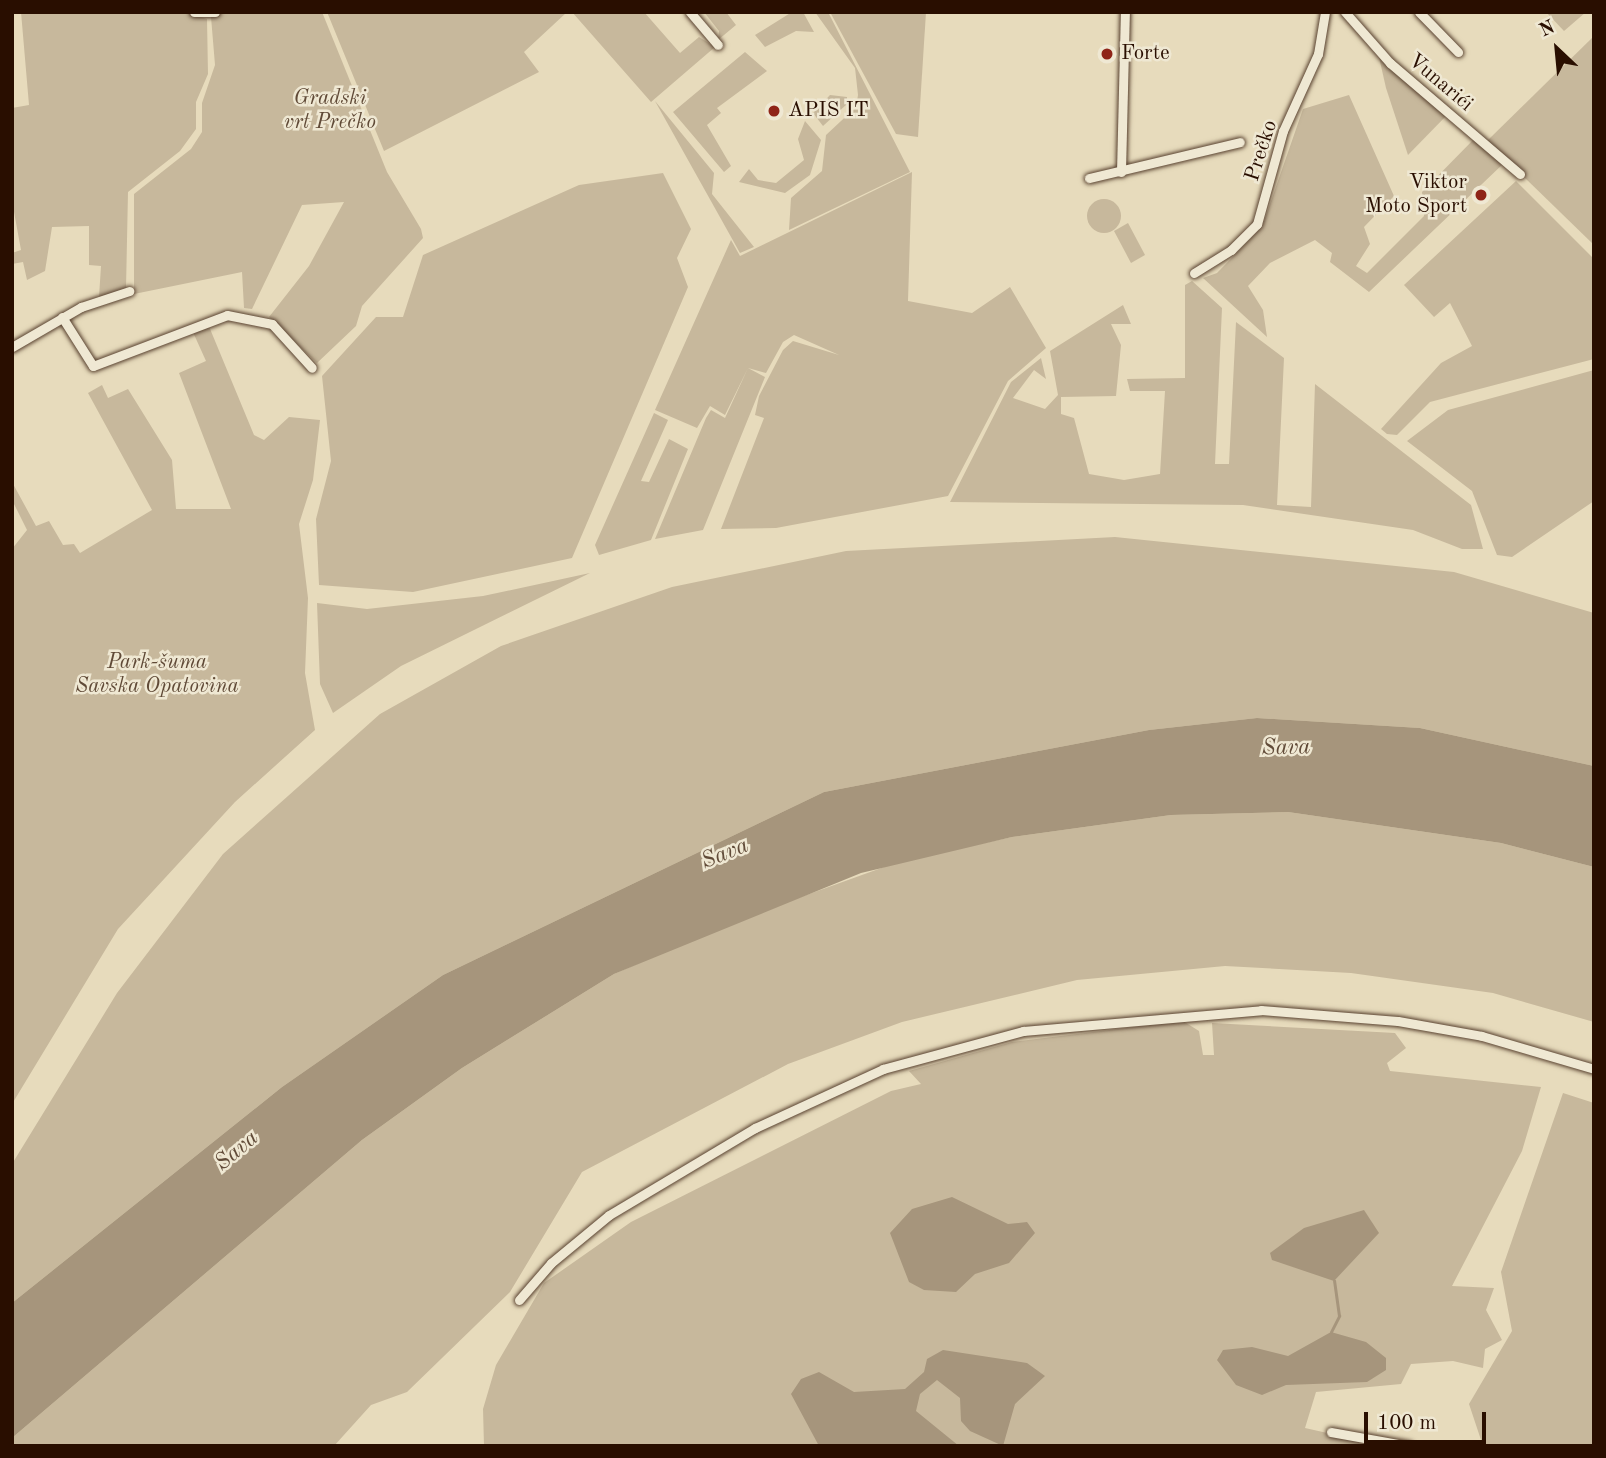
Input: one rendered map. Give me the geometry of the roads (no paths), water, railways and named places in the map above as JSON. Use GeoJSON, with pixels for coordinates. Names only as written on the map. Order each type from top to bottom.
{"type":"FeatureCollection","features":[{"type":"Feature","properties":{"kind":"street"},"geometry":{"type":"LineString","coordinates":[[194,12],[215,12]]}},
{"type":"Feature","properties":{"kind":"street"},"geometry":{"type":"LineString","coordinates":[[690,12],[718,45]]}},
{"type":"Feature","properties":{"kind":"street"},"geometry":{"type":"LineString","coordinates":[[1121,172],[1125,12]]}},
{"type":"Feature","properties":{"kind":"street","name":"Prečko"},"geometry":{"type":"LineString","coordinates":[[1194,273],[1257,224],[1283,131],[1318,54],[1325,12]]}},
{"type":"Feature","properties":{"kind":"street","name":"Vunarići"},"geometry":{"type":"LineString","coordinates":[[1345,12],[1390,63],[1520,174]]}},
{"type":"Feature","properties":{"kind":"street"},"geometry":{"type":"LineString","coordinates":[[1419,12],[1458,52]]}},
{"type":"Feature","properties":{"kind":"street"},"geometry":{"type":"LineString","coordinates":[[1089,178],[1240,142]]}},
{"type":"Feature","properties":{"kind":"street"},"geometry":{"type":"LineString","coordinates":[[12,347],[62,317],[129,291]]}},
{"type":"Feature","properties":{"kind":"street"},"geometry":{"type":"LineString","coordinates":[[62,317],[93,366],[227,315],[272,324],[312,368]]}},
{"type":"Feature","properties":{"kind":"street"},"geometry":{"type":"LineString","coordinates":[[519,1300],[551,1263],[610,1215],[744,1134],[883,1069],[1023,1031],[1261,1010],[1398,1021],[1482,1036],[1594,1069]]}},
{"type":"Feature","properties":{"kind":"street"},"geometry":{"type":"LineString","coordinates":[[1331,1432],[1409,1446]]}},
{"type":"Feature","properties":{"kind":"water","name":"Sava"},"geometry":{"type":"Polygon","coordinates":[[[1257,718],[1420,728],[1594,766],[1594,867],[1501,843],[1288,812],[1171,815],[1012,837],[861,873],[614,974],[462,1068],[362,1140],[12,1438],[12,1303],[282,1087],[443,975],[824,792],[1149,730],[1257,718]]]}},
{"type":"Feature","properties":{"kind":"water"},"geometry":{"type":"Polygon","coordinates":[[[952,1197],[1008,1224],[1027,1222],[1035,1233],[1009,1263],[975,1274],[956,1292],[924,1290],[909,1282],[890,1233],[912,1209],[952,1197]]]}},
{"type":"Feature","properties":{"kind":"water"},"geometry":{"type":"Polygon","coordinates":[[[1364,1210],[1379,1233],[1334,1281],[1272,1260],[1270,1253],[1304,1228],[1364,1210]]]}},
{"type":"Feature","properties":{"kind":"water"},"geometry":{"type":"Polygon","coordinates":[[[1331,1332],[1366,1342],[1386,1358],[1386,1370],[1367,1382],[1286,1385],[1262,1395],[1236,1385],[1217,1360],[1223,1350],[1252,1347],[1288,1356],[1331,1332]]]}},
{"type":"Feature","properties":{"kind":"water"},"geometry":{"type":"Polygon","coordinates":[[[943,1350],[1027,1363],[1045,1376],[1015,1404],[1003,1446],[970,1431],[961,1421],[960,1398],[937,1380],[920,1394],[916,1411],[959,1446],[819,1446],[791,1394],[801,1379],[819,1372],[854,1392],[905,1389],[924,1372],[927,1359],[943,1350]]]}},
{"type":"Feature","properties":{"kind":"waterway"},"geometry":{"type":"LineString","coordinates":[[1331,1332],[1339,1316],[1334,1281]]}},
{"type":"Feature","properties":{"kind":"place","name":"Forte"},"geometry":{"type":"Point","coordinates":[1107,54]}},
{"type":"Feature","properties":{"kind":"place","name":"APIS IT"},"geometry":{"type":"Point","coordinates":[774,111]}},
{"type":"Feature","properties":{"kind":"place","name":"Viktor Moto Sport"},"geometry":{"type":"Point","coordinates":[1481,195]}},
{"type":"Feature","properties":{"kind":"park label","name":"Gradski vrt Prečko"},"geometry":{"type":"Point","coordinates":[330,111]}},
{"type":"Feature","properties":{"kind":"park label","name":"Park-šuma Savska Opatovina"},"geometry":{"type":"Point","coordinates":[157,675]}}]}
